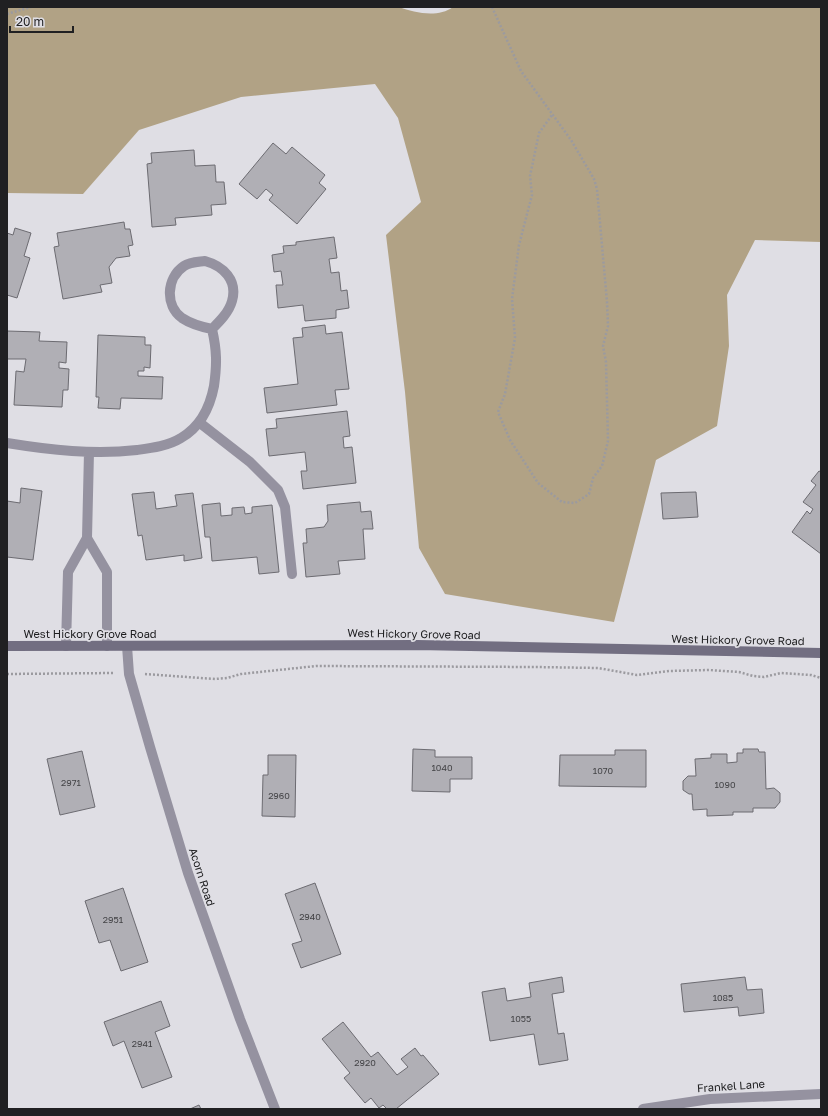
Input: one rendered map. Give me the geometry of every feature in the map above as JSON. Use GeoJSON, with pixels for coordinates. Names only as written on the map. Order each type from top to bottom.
{"type":"FeatureCollection","features":[{"type":"Feature","properties":{"kind":"street"},"geometry":{"type":"LineString","coordinates":[[205,261],[216,264],[224,271],[232,285],[232,301],[227,311],[212,329],[200,326],[182,317],[175,310],[171,301],[170,291],[172,281],[184,266],[194,262],[205,261]]}},
{"type":"Feature","properties":{"kind":"street"},"geometry":{"type":"LineString","coordinates":[[7,443],[46,449],[89,452],[121,452],[153,448],[181,439],[200,422],[212,395],[216,370],[216,348],[212,329]]}},
{"type":"Feature","properties":{"kind":"street"},"geometry":{"type":"LineString","coordinates":[[200,422],[250,462],[278,490],[286,507],[292,574]]}},
{"type":"Feature","properties":{"kind":"street"},"geometry":{"type":"LineString","coordinates":[[66,646],[68,572],[87,538],[89,452]]}},
{"type":"Feature","properties":{"kind":"street"},"geometry":{"type":"LineString","coordinates":[[87,538],[107,572],[108,646]]}},
{"type":"Feature","properties":{"kind":"street","name":"West Hickory Grove Road"},"geometry":{"type":"LineString","coordinates":[[7,646],[417,645],[821,653]]}},
{"type":"Feature","properties":{"kind":"street","name":"Acorn Road"},"geometry":{"type":"LineString","coordinates":[[127,646],[129,674],[188,873],[240,1019],[275,1109]]}},
{"type":"Feature","properties":{"kind":"street","name":"Frankel Lane"},"geometry":{"type":"LineString","coordinates":[[643,1109],[710,1099],[821,1094]]}},
{"type":"Feature","properties":{"kind":"path"},"geometry":{"type":"LineString","coordinates":[[7,14],[31,7]]}},
{"type":"Feature","properties":{"kind":"path"},"geometry":{"type":"LineString","coordinates":[[492,7],[522,71],[571,140],[594,179],[596,189],[607,302],[608,326],[603,346],[606,362],[608,441],[602,466],[593,478],[589,494],[575,503],[562,502],[538,483],[510,440],[498,412],[505,394],[515,338],[512,299],[518,244],[532,195],[530,176],[539,134],[552,115]]}},
{"type":"Feature","properties":{"kind":"path"},"geometry":{"type":"LineString","coordinates":[[153,674],[215,680],[241,674],[316,666],[528,666],[592,668],[637,675],[669,671],[709,670],[739,672],[764,677],[781,673],[811,675],[821,678]]}},
{"type":"Feature","properties":{"kind":"path"},"geometry":{"type":"LineString","coordinates":[[7,674],[108,673]]}},
{"type":"Feature","properties":{"kind":"shaded area"},"geometry":{"type":"Polygon","coordinates":[[[7,7],[399,7],[419,13],[434,13],[453,7],[821,7],[821,242],[755,240],[727,295],[729,346],[717,426],[656,460],[614,622],[445,594],[419,548],[405,392],[386,235],[421,202],[398,118],[375,84],[241,97],[139,130],[83,194],[7,193],[7,7]]]}},
{"type":"Feature","properties":{"kind":"building"},"geometry":{"type":"Polygon","coordinates":[[[273,143],[286,154],[292,147],[325,175],[319,183],[326,189],[297,224],[269,200],[273,195],[266,189],[257,199],[239,184],[273,143]]]}},
{"type":"Feature","properties":{"kind":"building"},"geometry":{"type":"Polygon","coordinates":[[[194,150],[195,166],[215,165],[216,182],[224,182],[226,204],[211,205],[212,215],[175,218],[176,225],[152,227],[147,164],[152,163],[151,153],[194,150]]]}},
{"type":"Feature","properties":{"kind":"building"},"geometry":{"type":"Polygon","coordinates":[[[124,222],[125,229],[130,229],[133,245],[128,246],[130,256],[116,258],[109,267],[112,283],[100,285],[102,292],[63,299],[54,247],[59,246],[57,233],[124,222]]]}},
{"type":"Feature","properties":{"kind":"building"},"geometry":{"type":"Polygon","coordinates":[[[15,228],[31,233],[24,256],[30,258],[17,298],[7,295],[7,233],[13,235],[15,228]]]}},
{"type":"Feature","properties":{"kind":"building"},"geometry":{"type":"Polygon","coordinates":[[[334,237],[337,258],[329,259],[331,273],[339,272],[341,291],[347,290],[349,308],[336,310],[336,318],[305,321],[303,305],[278,308],[276,285],[283,285],[281,271],[274,272],[272,255],[284,253],[283,246],[296,245],[296,242],[334,237]]]}},
{"type":"Feature","properties":{"kind":"building"},"geometry":{"type":"Polygon","coordinates":[[[325,325],[326,334],[342,332],[349,389],[335,390],[337,405],[267,413],[264,388],[298,384],[293,338],[303,337],[302,328],[325,325]]]}},
{"type":"Feature","properties":{"kind":"building"},"geometry":{"type":"Polygon","coordinates":[[[7,331],[40,332],[39,341],[67,342],[66,363],[59,362],[59,368],[69,369],[68,390],[63,390],[62,407],[14,405],[16,371],[24,372],[26,359],[7,359],[7,331]]]}},
{"type":"Feature","properties":{"kind":"building"},"geometry":{"type":"Polygon","coordinates":[[[98,335],[145,337],[145,345],[151,345],[150,368],[144,367],[144,371],[138,371],[138,376],[163,377],[162,399],[121,398],[120,409],[98,408],[99,397],[96,397],[98,335]]]}},
{"type":"Feature","properties":{"kind":"building"},"geometry":{"type":"Polygon","coordinates":[[[347,411],[350,436],[343,437],[344,448],[352,447],[356,483],[303,489],[301,471],[307,471],[305,452],[269,456],[266,429],[277,428],[276,419],[347,411]]]}},
{"type":"Feature","properties":{"kind":"building"},"geometry":{"type":"Polygon","coordinates":[[[819,471],[821,472],[821,554],[792,532],[807,511],[810,514],[813,509],[803,502],[816,485],[811,481],[819,471]]]}},
{"type":"Feature","properties":{"kind":"building"},"geometry":{"type":"Polygon","coordinates":[[[21,488],[42,491],[33,560],[7,557],[7,501],[20,503],[21,488]]]}},
{"type":"Feature","properties":{"kind":"building"},"geometry":{"type":"Polygon","coordinates":[[[154,492],[156,509],[177,506],[175,495],[193,493],[202,558],[184,561],[184,555],[146,560],[142,535],[138,536],[132,494],[154,492]]]}},
{"type":"Feature","properties":{"kind":"building"},"geometry":{"type":"Polygon","coordinates":[[[696,492],[698,517],[663,519],[661,493],[696,492]]]}},
{"type":"Feature","properties":{"kind":"building"},"geometry":{"type":"Polygon","coordinates":[[[360,502],[361,512],[371,511],[373,529],[363,529],[365,559],[338,561],[340,574],[306,577],[303,543],[307,543],[306,529],[324,527],[328,521],[327,505],[360,502]]]}},
{"type":"Feature","properties":{"kind":"building"},"geometry":{"type":"Polygon","coordinates":[[[220,503],[221,516],[232,515],[232,508],[244,507],[245,514],[252,513],[252,507],[272,505],[279,572],[259,574],[257,557],[212,561],[210,537],[205,537],[202,505],[220,503]]]}},
{"type":"Feature","properties":{"kind":"building"},"geometry":{"type":"Polygon","coordinates":[[[413,749],[435,750],[435,757],[472,757],[472,779],[450,779],[450,792],[412,791],[413,749]]]}},
{"type":"Feature","properties":{"kind":"building"},"geometry":{"type":"Polygon","coordinates":[[[743,749],[758,749],[759,752],[765,752],[766,789],[774,788],[780,793],[780,802],[775,808],[753,808],[753,812],[733,812],[733,815],[707,816],[707,809],[693,810],[692,794],[689,794],[683,790],[683,781],[688,776],[696,776],[695,759],[711,758],[711,754],[727,754],[727,763],[737,762],[737,753],[743,753],[743,749]]]}},
{"type":"Feature","properties":{"kind":"building"},"geometry":{"type":"Polygon","coordinates":[[[615,750],[646,750],[646,787],[559,786],[560,755],[615,755],[615,750]]]}},
{"type":"Feature","properties":{"kind":"building"},"geometry":{"type":"Polygon","coordinates":[[[82,751],[95,807],[60,815],[47,759],[82,751]]]}},
{"type":"Feature","properties":{"kind":"building"},"geometry":{"type":"Polygon","coordinates":[[[268,755],[296,755],[295,817],[262,816],[263,775],[268,775],[268,755]]]}},
{"type":"Feature","properties":{"kind":"building"},"geometry":{"type":"Polygon","coordinates":[[[315,883],[341,954],[301,968],[292,944],[302,941],[285,894],[315,883]]]}},
{"type":"Feature","properties":{"kind":"building"},"geometry":{"type":"Polygon","coordinates":[[[123,888],[148,962],[121,971],[110,940],[99,943],[85,901],[123,888]]]}},
{"type":"Feature","properties":{"kind":"building"},"geometry":{"type":"Polygon","coordinates":[[[562,977],[564,992],[552,994],[558,1034],[564,1033],[568,1060],[539,1065],[534,1034],[490,1041],[482,992],[505,988],[507,1001],[531,997],[529,983],[562,977]]]}},
{"type":"Feature","properties":{"kind":"building"},"geometry":{"type":"Polygon","coordinates":[[[745,977],[747,990],[762,989],[764,1013],[739,1016],[738,1007],[684,1012],[681,984],[745,977]]]}},
{"type":"Feature","properties":{"kind":"building"},"geometry":{"type":"Polygon","coordinates":[[[161,1001],[170,1026],[155,1032],[172,1077],[142,1088],[124,1041],[113,1046],[104,1022],[161,1001]]]}},
{"type":"Feature","properties":{"kind":"building"},"geometry":{"type":"Polygon","coordinates":[[[343,1022],[371,1057],[378,1052],[397,1075],[408,1067],[401,1059],[415,1048],[439,1074],[396,1109],[387,1109],[383,1105],[379,1108],[371,1098],[365,1103],[344,1078],[350,1073],[322,1039],[343,1022]]]}},
{"type":"Feature","properties":{"kind":"building"},"geometry":{"type":"Polygon","coordinates":[[[199,1105],[201,1109],[190,1109],[199,1105]]]}}]}
